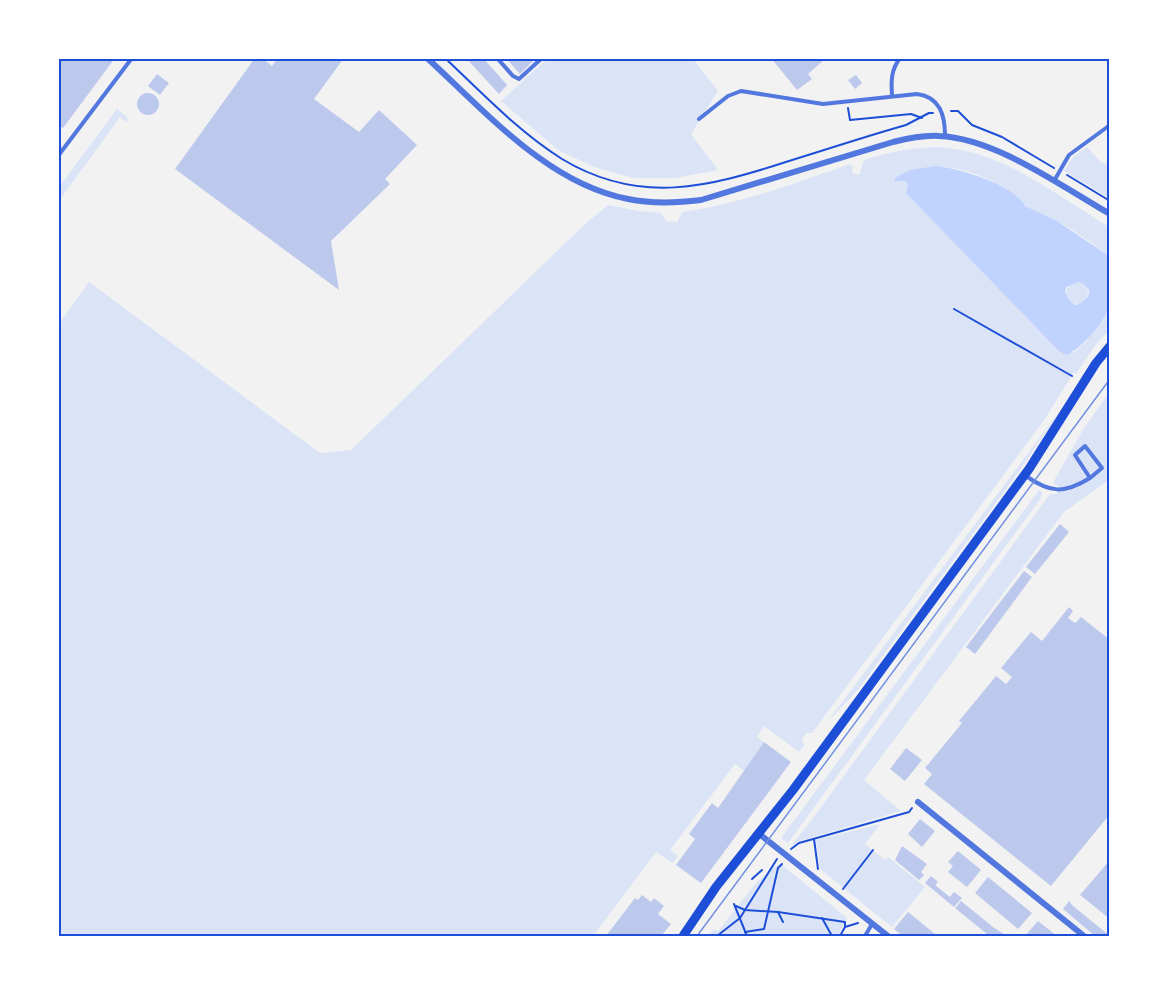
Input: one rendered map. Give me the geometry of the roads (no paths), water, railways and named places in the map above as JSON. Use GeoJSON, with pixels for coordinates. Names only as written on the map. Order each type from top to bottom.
{"type":"FeatureCollection","features":[{"type":"Feature","properties":{"kind":"main road"},"geometry":{"type":"LineString","coordinates":[[683,936],[716,887],[800,782],[1025,475],[1096,363],[1110,346]]}},
{"type":"Feature","properties":{"kind":"street"},"geometry":{"type":"LineString","coordinates":[[427,58],[521,144],[545,162],[587,186],[627,199],[675,203],[701,200],[893,142],[918,137],[945,136],[972,141],[993,149],[1110,214]]}},
{"type":"Feature","properties":{"kind":"street"},"geometry":{"type":"LineString","coordinates":[[918,802],[1084,936]]}},
{"type":"Feature","properties":{"kind":"street"},"geometry":{"type":"LineString","coordinates":[[758,832],[888,936]]}},
{"type":"Feature","properties":{"kind":"lane"},"geometry":{"type":"LineString","coordinates":[[58,156],[132,58]]}},
{"type":"Feature","properties":{"kind":"lane"},"geometry":{"type":"LineString","coordinates":[[497,58],[513,76],[519,79],[542,58]]}},
{"type":"Feature","properties":{"kind":"lane"},"geometry":{"type":"LineString","coordinates":[[892,95],[891,78],[894,66],[900,58]]}},
{"type":"Feature","properties":{"kind":"lane"},"geometry":{"type":"LineString","coordinates":[[699,119],[728,96],[741,92],[823,104],[916,93],[932,99],[943,112],[945,136]]}},
{"type":"Feature","properties":{"kind":"lane"},"geometry":{"type":"LineString","coordinates":[[1053,182],[1069,155],[1110,125]]}},
{"type":"Feature","properties":{"kind":"lane"},"geometry":{"type":"LineString","coordinates":[[1025,475],[1043,488],[1055,490],[1072,488],[1090,478],[1102,468],[1085,446],[1075,455],[1090,478]]}},
{"type":"Feature","properties":{"kind":"lane"},"geometry":{"type":"LineString","coordinates":[[865,936],[872,924]]}},
{"type":"Feature","properties":{"kind":"water"},"geometry":{"type":"Polygon","coordinates":[[[936,166],[985,179],[1010,191],[1025,206],[1057,221],[1109,256],[1110,303],[1097,328],[1072,352],[1066,355],[1059,351],[906,193],[908,186],[906,181],[894,181],[895,178],[910,170],[936,166]],[[1079,282],[1066,287],[1065,292],[1069,300],[1075,305],[1084,301],[1089,295],[1088,288],[1079,282]]]}},
{"type":"Feature","properties":{"kind":"tram line"},"geometry":{"type":"LineString","coordinates":[[697,936],[1110,379]]}}]}
